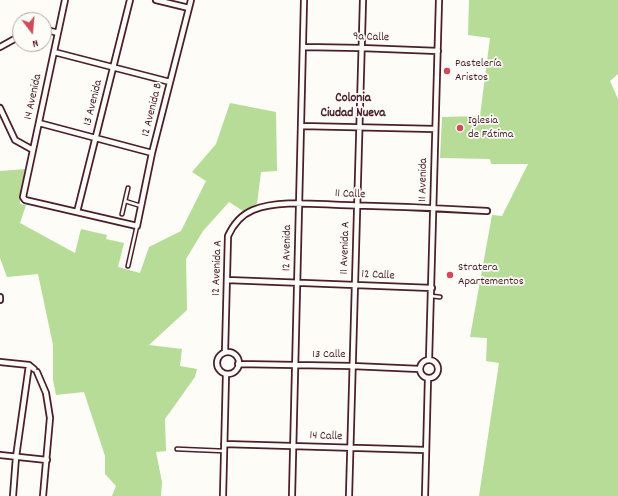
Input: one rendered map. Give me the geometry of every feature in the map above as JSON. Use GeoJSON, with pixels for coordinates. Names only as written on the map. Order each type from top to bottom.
{"type":"FeatureCollection","features":[{"type":"Feature","properties":{"kind":"street","name":"14 Avenida"},"geometry":{"type":"LineString","coordinates":[[65,0],[23,197],[25,200],[77,212]]}},
{"type":"Feature","properties":{"kind":"street","name":"13 Avenida"},"geometry":{"type":"LineString","coordinates":[[77,212],[130,0]]}},
{"type":"Feature","properties":{"kind":"street"},"geometry":{"type":"LineString","coordinates":[[156,0],[189,8]]}},
{"type":"Feature","properties":{"kind":"street","name":"12 Avenida B"},"geometry":{"type":"LineString","coordinates":[[137,226],[152,153],[191,0]]}},
{"type":"Feature","properties":{"kind":"street","name":"12 Avenida"},"geometry":{"type":"LineString","coordinates":[[292,496],[304,0]]}},
{"type":"Feature","properties":{"kind":"street","name":"11 Avenida A"},"geometry":{"type":"LineString","coordinates":[[349,496],[362,0]]}},
{"type":"Feature","properties":{"kind":"street","name":"11 Avenida"},"geometry":{"type":"LineString","coordinates":[[429,360],[432,296],[439,0]]}},
{"type":"Feature","properties":{"kind":"street"},"geometry":{"type":"LineString","coordinates":[[52,31],[58,33]]}},
{"type":"Feature","properties":{"kind":"street"},"geometry":{"type":"LineString","coordinates":[[0,47],[12,40]]}},
{"type":"Feature","properties":{"kind":"street","name":"9a Calle"},"geometry":{"type":"LineString","coordinates":[[303,47],[438,51]]}},
{"type":"Feature","properties":{"kind":"street"},"geometry":{"type":"LineString","coordinates":[[54,52],[170,82]]}},
{"type":"Feature","properties":{"kind":"street"},"geometry":{"type":"LineString","coordinates":[[0,108],[15,140],[33,150]]}},
{"type":"Feature","properties":{"kind":"street"},"geometry":{"type":"LineString","coordinates":[[39,123],[152,153]]}},
{"type":"Feature","properties":{"kind":"street"},"geometry":{"type":"LineString","coordinates":[[301,126],[435,129]]}},
{"type":"Feature","properties":{"kind":"street","name":"11 Calle"},"geometry":{"type":"LineString","coordinates":[[266,206],[299,204],[357,205],[487,211]]}},
{"type":"Feature","properties":{"kind":"street","name":"12 Avenida A"},"geometry":{"type":"LineString","coordinates":[[225,352],[228,236],[237,221],[251,211],[266,206]]}},
{"type":"Feature","properties":{"kind":"street"},"geometry":{"type":"LineString","coordinates":[[77,212],[137,226]]}},
{"type":"Feature","properties":{"kind":"street","name":"12 Calle"},"geometry":{"type":"LineString","coordinates":[[227,280],[432,288]]}},
{"type":"Feature","properties":{"kind":"street"},"geometry":{"type":"LineString","coordinates":[[225,352],[229,352],[235,355],[238,364],[234,372],[226,374],[218,368],[217,362],[220,356],[225,352]]}},
{"type":"Feature","properties":{"kind":"street"},"geometry":{"type":"LineString","coordinates":[[429,360],[434,362],[438,369],[434,376],[428,378],[423,376],[420,369],[424,362],[429,360]]}},
{"type":"Feature","properties":{"kind":"street"},"geometry":{"type":"LineString","coordinates":[[0,362],[29,365],[36,370],[46,393],[50,418],[43,496]]}},
{"type":"Feature","properties":{"kind":"street","name":"13 Calle"},"geometry":{"type":"LineString","coordinates":[[238,364],[420,369]]}},
{"type":"Feature","properties":{"kind":"street"},"geometry":{"type":"LineString","coordinates":[[12,496],[29,365]]}},
{"type":"Feature","properties":{"kind":"street"},"geometry":{"type":"LineString","coordinates":[[223,496],[226,374]]}},
{"type":"Feature","properties":{"kind":"street"},"geometry":{"type":"LineString","coordinates":[[425,496],[428,378]]}},
{"type":"Feature","properties":{"kind":"street","name":"14 Calle"},"geometry":{"type":"LineString","coordinates":[[224,444],[426,450]]}},
{"type":"Feature","properties":{"kind":"street"},"geometry":{"type":"LineString","coordinates":[[0,455],[46,460]]}},
{"type":"Feature","properties":{"kind":"lane"},"geometry":{"type":"LineString","coordinates":[[122,214],[128,188]]}},
{"type":"Feature","properties":{"kind":"lane"},"geometry":{"type":"LineString","coordinates":[[125,201],[142,206]]}},
{"type":"Feature","properties":{"kind":"lane"},"geometry":{"type":"LineString","coordinates":[[128,266],[137,226]]}},
{"type":"Feature","properties":{"kind":"lane"},"geometry":{"type":"LineString","coordinates":[[432,296],[440,297]]}},
{"type":"Feature","properties":{"kind":"lane"},"geometry":{"type":"LineString","coordinates":[[177,449],[224,451]]}},
{"type":"Feature","properties":{"kind":"green space"},"geometry":{"type":"Polygon","coordinates":[[[469,0],[618,0],[618,74],[610,81],[618,99],[618,496],[479,496],[499,363],[486,361],[487,338],[470,337],[492,215],[502,216],[528,164],[491,164],[490,159],[440,158],[442,117],[480,116],[490,38],[468,35],[469,0]]]}},
{"type":"Feature","properties":{"kind":"green space"},"geometry":{"type":"Polygon","coordinates":[[[230,103],[276,112],[277,171],[261,172],[257,204],[243,211],[229,202],[203,231],[186,259],[187,310],[149,345],[182,349],[180,366],[197,369],[195,377],[165,419],[166,451],[156,452],[162,482],[161,496],[112,496],[116,486],[105,474],[105,456],[84,392],[56,395],[53,380],[53,345],[38,274],[7,277],[0,258],[0,171],[26,169],[20,204],[26,205],[20,223],[75,253],[81,229],[107,235],[106,239],[124,243],[118,267],[140,273],[149,247],[181,231],[206,181],[192,172],[216,144],[230,103]]]}},
{"type":"Feature","properties":{"kind":"place","name":"Pastelería Aristos"},"geometry":{"type":"Point","coordinates":[447,71]}},
{"type":"Feature","properties":{"kind":"place","name":"Iglesia de Fátima"},"geometry":{"type":"Point","coordinates":[460,128]}},
{"type":"Feature","properties":{"kind":"place","name":"Stratera Apartementos"},"geometry":{"type":"Point","coordinates":[450,275]}},
{"type":"Feature","properties":{"kind":"district","name":"Colonia Ciudad Nueva"},"geometry":{"type":"Point","coordinates":[353,106]}}]}
